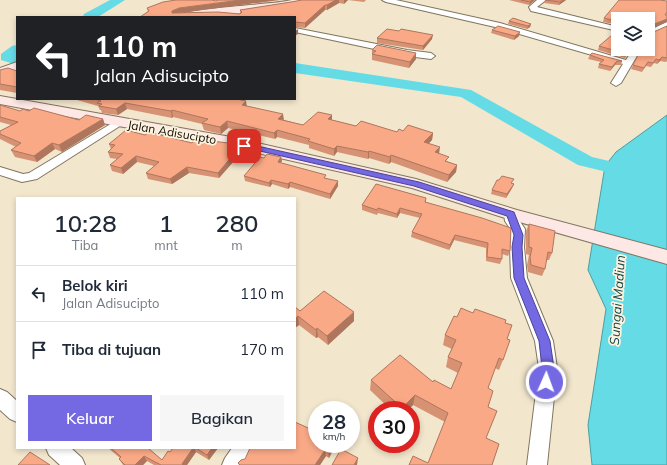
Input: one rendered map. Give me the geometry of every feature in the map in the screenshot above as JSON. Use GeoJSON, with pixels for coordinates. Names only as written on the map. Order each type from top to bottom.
{"type":"FeatureCollection","features":[{"type":"Feature","properties":{"kind":"main road"},"geometry":{"type":"LineString","coordinates":[[186,16],[284,5],[304,0]]}},
{"type":"Feature","properties":{"kind":"main road"},"geometry":{"type":"LineString","coordinates":[[0,72],[16,66]]}},
{"type":"Feature","properties":{"kind":"main road","name":"Jalan Adisucipto"},"geometry":{"type":"LineString","coordinates":[[0,100],[231,142],[408,182],[515,215],[667,257]]}},
{"type":"Feature","properties":{"kind":"street"},"geometry":{"type":"LineString","coordinates":[[386,0],[497,25],[628,63]]}},
{"type":"Feature","properties":{"kind":"street"},"geometry":{"type":"LineString","coordinates":[[542,0],[533,7],[534,9],[611,27]]}},
{"type":"Feature","properties":{"kind":"street"},"geometry":{"type":"LineString","coordinates":[[662,0],[667,1]]}},
{"type":"Feature","properties":{"kind":"street"},"geometry":{"type":"LineString","coordinates":[[213,12],[232,16]]}},
{"type":"Feature","properties":{"kind":"street"},"geometry":{"type":"LineString","coordinates":[[655,30],[667,24]]}},
{"type":"Feature","properties":{"kind":"street"},"geometry":{"type":"LineString","coordinates":[[296,30],[407,53],[431,56]]}},
{"type":"Feature","properties":{"kind":"street"},"geometry":{"type":"LineString","coordinates":[[616,82],[632,56]]}},
{"type":"Feature","properties":{"kind":"street"},"geometry":{"type":"LineString","coordinates":[[0,171],[22,178],[33,176],[119,122]]}},
{"type":"Feature","properties":{"kind":"street"},"geometry":{"type":"LineString","coordinates":[[515,215],[518,235],[517,247],[519,278],[544,341],[548,368],[537,465]]}},
{"type":"Feature","properties":{"kind":"street"},"geometry":{"type":"LineString","coordinates":[[0,398],[16,412]]}},
{"type":"Feature","properties":{"kind":"street"},"geometry":{"type":"LineString","coordinates":[[57,449],[75,465]]}},
{"type":"Feature","properties":{"kind":"street"},"geometry":{"type":"LineString","coordinates":[[232,465],[243,449]]}},
{"type":"Feature","properties":{"kind":"water","name":"Sungai Madiun"},"geometry":{"type":"Polygon","coordinates":[[[667,115],[667,465],[592,465],[588,425],[606,309],[588,270],[605,166],[616,152],[667,115]]]}},
{"type":"Feature","properties":{"kind":"building"},"geometry":{"type":"Polygon","coordinates":[[[176,0],[241,0],[179,8],[172,11],[172,13],[218,12],[240,14],[242,12],[240,10],[302,0],[336,0],[325,5],[305,23],[296,22],[296,16],[142,16],[149,11],[147,8],[163,2],[176,0]]]}},
{"type":"Feature","properties":{"kind":"building"},"geometry":{"type":"Polygon","coordinates":[[[521,0],[532,0],[530,2],[521,0]]]}},
{"type":"Feature","properties":{"kind":"building"},"geometry":{"type":"Polygon","coordinates":[[[545,0],[563,0],[560,2],[545,0]]]}},
{"type":"Feature","properties":{"kind":"building"},"geometry":{"type":"Polygon","coordinates":[[[619,0],[667,1],[667,12],[665,15],[667,15],[667,19],[655,24],[655,12],[611,12],[611,20],[604,18],[619,0]]]}},
{"type":"Feature","properties":{"kind":"building"},"geometry":{"type":"Polygon","coordinates":[[[513,18],[531,24],[528,26],[509,21],[513,18]]]}},
{"type":"Feature","properties":{"kind":"building"},"geometry":{"type":"Polygon","coordinates":[[[498,26],[520,32],[515,36],[492,30],[498,26]]]}},
{"type":"Feature","properties":{"kind":"building"},"geometry":{"type":"Polygon","coordinates":[[[667,26],[667,58],[662,57],[659,60],[656,59],[653,63],[648,62],[644,68],[633,65],[638,56],[655,56],[655,31],[667,26]]]}},
{"type":"Feature","properties":{"kind":"building"},"geometry":{"type":"Polygon","coordinates":[[[387,29],[399,31],[401,29],[433,35],[423,46],[377,38],[387,29]]]}},
{"type":"Feature","properties":{"kind":"building"},"geometry":{"type":"Polygon","coordinates":[[[611,36],[611,49],[599,46],[611,36]]]}},
{"type":"Feature","properties":{"kind":"building"},"geometry":{"type":"Polygon","coordinates":[[[377,45],[416,53],[410,62],[372,54],[376,51],[372,50],[377,45]]]}},
{"type":"Feature","properties":{"kind":"building"},"geometry":{"type":"Polygon","coordinates":[[[592,53],[622,61],[617,61],[612,67],[599,64],[604,60],[590,55],[592,53]]]}},
{"type":"Feature","properties":{"kind":"building"},"geometry":{"type":"Polygon","coordinates":[[[8,68],[16,71],[16,87],[0,84],[0,70],[8,68]]]}},
{"type":"Feature","properties":{"kind":"building"},"geometry":{"type":"Polygon","coordinates":[[[98,100],[242,100],[246,101],[242,105],[283,114],[278,119],[303,125],[318,112],[332,115],[328,119],[356,126],[361,121],[397,132],[399,129],[403,131],[408,125],[433,133],[424,142],[440,147],[435,152],[449,157],[445,161],[457,165],[449,175],[391,155],[390,157],[369,151],[337,146],[334,149],[308,141],[310,139],[277,130],[274,133],[227,121],[220,127],[202,123],[208,119],[172,110],[125,103],[116,109],[99,106],[102,104],[97,103],[101,101],[98,100]]]}},
{"type":"Feature","properties":{"kind":"building"},"geometry":{"type":"Polygon","coordinates":[[[0,105],[20,111],[23,109],[29,111],[34,108],[79,120],[86,115],[103,119],[59,145],[52,143],[34,156],[11,150],[21,143],[0,134],[0,131],[18,122],[0,117],[0,105]]]}},
{"type":"Feature","properties":{"kind":"building"},"geometry":{"type":"Polygon","coordinates":[[[126,130],[145,135],[149,132],[192,143],[196,139],[236,144],[230,154],[233,155],[218,173],[187,167],[170,179],[146,173],[159,162],[136,156],[121,168],[110,165],[123,154],[108,152],[115,145],[109,144],[126,130]]]}},
{"type":"Feature","properties":{"kind":"building"},"geometry":{"type":"Polygon","coordinates":[[[267,154],[281,157],[278,162],[326,175],[324,178],[338,181],[330,194],[290,182],[288,184],[271,180],[269,183],[244,176],[260,157],[264,158],[267,154]]]}},
{"type":"Feature","properties":{"kind":"building"},"geometry":{"type":"Polygon","coordinates":[[[502,176],[514,179],[511,183],[514,184],[507,194],[492,190],[497,180],[499,180],[502,176]]]}},
{"type":"Feature","properties":{"kind":"building"},"geometry":{"type":"Polygon","coordinates":[[[376,184],[426,198],[425,202],[511,228],[510,251],[502,249],[502,259],[487,257],[488,243],[455,235],[450,245],[412,232],[422,214],[400,208],[397,214],[362,205],[376,184]]]}},
{"type":"Feature","properties":{"kind":"building"},"geometry":{"type":"Polygon","coordinates":[[[529,224],[555,231],[552,253],[548,252],[545,269],[531,265],[530,257],[532,248],[529,247],[529,224]]]}},
{"type":"Feature","properties":{"kind":"building"},"geometry":{"type":"Polygon","coordinates":[[[324,291],[354,312],[327,336],[317,328],[316,330],[298,316],[296,318],[296,308],[300,311],[324,291]]]}},
{"type":"Feature","properties":{"kind":"building"},"geometry":{"type":"Polygon","coordinates":[[[461,308],[473,313],[475,309],[506,320],[505,323],[512,325],[507,339],[510,340],[503,360],[499,358],[488,388],[493,391],[488,407],[497,411],[486,438],[499,444],[492,465],[409,465],[413,456],[428,463],[448,413],[415,395],[409,401],[394,401],[371,380],[400,355],[433,382],[434,380],[451,389],[462,363],[448,357],[456,340],[445,335],[454,316],[457,317],[461,308]]]}},
{"type":"Feature","properties":{"kind":"building"},"geometry":{"type":"Polygon","coordinates":[[[296,422],[308,428],[308,453],[323,453],[315,465],[240,465],[238,463],[245,459],[250,449],[296,449],[296,422]]]}},
{"type":"Feature","properties":{"kind":"building"},"geometry":{"type":"Polygon","coordinates":[[[112,449],[149,449],[162,460],[168,451],[170,452],[172,449],[192,449],[182,464],[183,465],[161,465],[144,456],[135,465],[125,465],[119,459],[121,457],[112,449]]]}},
{"type":"Feature","properties":{"kind":"building"},"geometry":{"type":"Polygon","coordinates":[[[198,449],[211,449],[207,455],[198,449]]]}},
{"type":"Feature","properties":{"kind":"building"},"geometry":{"type":"Polygon","coordinates":[[[30,452],[50,465],[18,465],[30,452]]]}},
{"type":"Feature","properties":{"kind":"building"},"geometry":{"type":"Polygon","coordinates":[[[339,453],[349,453],[358,458],[354,465],[332,465],[339,453]]]}},
{"type":"Feature","properties":{"kind":"waterway"},"geometry":{"type":"LineString","coordinates":[[91,16],[119,0]]}},
{"type":"Feature","properties":{"kind":"waterway"},"geometry":{"type":"LineString","coordinates":[[16,50],[6,57],[16,61]]}},
{"type":"Feature","properties":{"kind":"waterway"},"geometry":{"type":"LineString","coordinates":[[296,68],[465,93],[585,161],[636,173]]}},
{"type":"Feature","properties":{"kind":"route"},"geometry":{"type":"LineString","coordinates":[[244,146],[416,184],[510,214],[512,221],[518,230],[517,247],[519,278],[544,341],[548,368],[546,382]]}}]}
